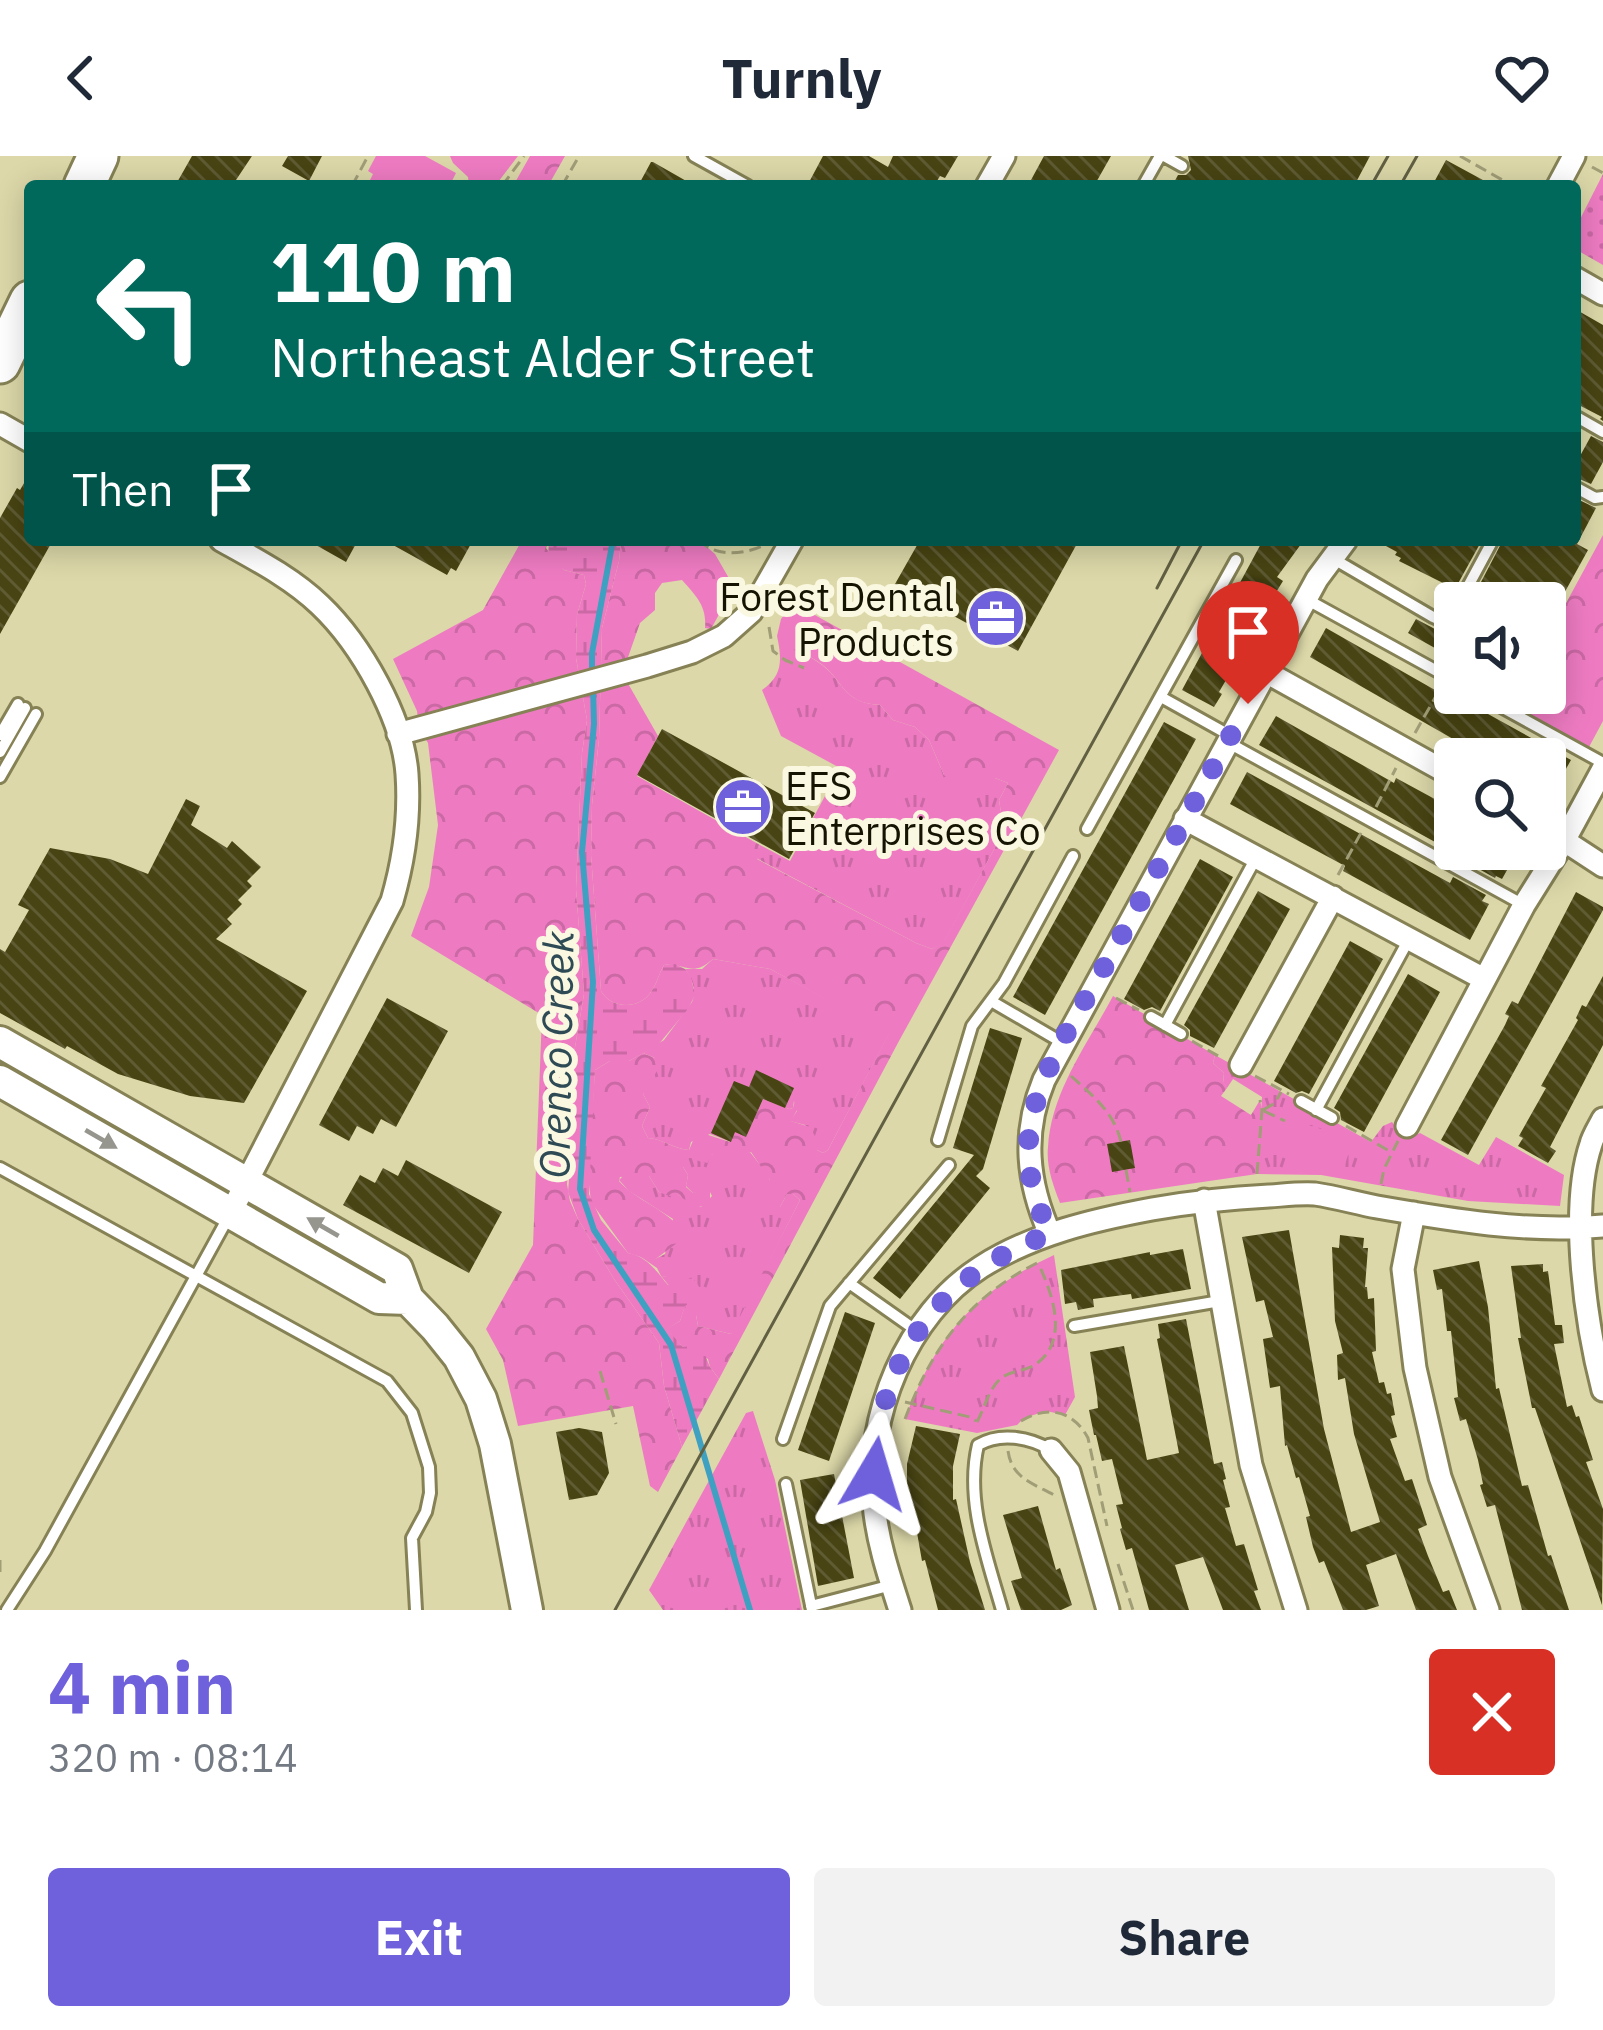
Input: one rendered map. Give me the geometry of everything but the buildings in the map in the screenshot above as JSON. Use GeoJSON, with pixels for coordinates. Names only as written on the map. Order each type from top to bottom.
{"type":"FeatureCollection","features":[{"type":"Feature","properties":{"kind":"highway"},"geometry":{"type":"LineString","coordinates":[[0,363],[24,313]]}},
{"type":"Feature","properties":{"kind":"street"},"geometry":{"type":"LineString","coordinates":[[230,1214],[392,902],[408,816],[407,772],[398,734],[374,677],[320,604],[231,546]]}},
{"type":"Feature","properties":{"kind":"street"},"geometry":{"type":"LineString","coordinates":[[398,734],[647,666],[708,644],[741,622],[789,546]]}},
{"type":"Feature","properties":{"kind":"street"},"geometry":{"type":"LineString","coordinates":[[1050,1234],[1032,1185],[1028,1137],[1036,1099],[1266,671],[1341,546]]}},
{"type":"Feature","properties":{"kind":"street"},"geometry":{"type":"LineString","coordinates":[[1266,671],[1434,765]]}},
{"type":"Feature","properties":{"kind":"street"},"geometry":{"type":"LineString","coordinates":[[1566,818],[1603,766]]}},
{"type":"Feature","properties":{"kind":"street"},"geometry":{"type":"LineString","coordinates":[[1185,819],[1333,891],[1484,979]]}},
{"type":"Feature","properties":{"kind":"street"},"geometry":{"type":"LineString","coordinates":[[1566,843],[1603,866]]}},
{"type":"Feature","properties":{"kind":"street"},"geometry":{"type":"LineString","coordinates":[[1407,1126],[1539,870]]}},
{"type":"Feature","properties":{"kind":"street"},"geometry":{"type":"LineString","coordinates":[[1241,1065],[1333,891]]}},
{"type":"Feature","properties":{"kind":"street"},"geometry":{"type":"LineString","coordinates":[[0,1042],[397,1268],[408,1299],[459,1357],[487,1415],[527,1610]]}},
{"type":"Feature","properties":{"kind":"street"},"geometry":{"type":"LineString","coordinates":[[0,1081],[379,1298],[408,1299]]}},
{"type":"Feature","properties":{"kind":"street"},"geometry":{"type":"LineString","coordinates":[[1603,1118],[1587,1161],[1593,1352],[1603,1390]]}},
{"type":"Feature","properties":{"kind":"street"},"geometry":{"type":"LineString","coordinates":[[900,1610],[873,1502],[875,1447],[886,1394],[917,1331],[979,1268],[1050,1234],[1113,1216],[1204,1200],[1312,1194],[1481,1224],[1592,1227]]}},
{"type":"Feature","properties":{"kind":"street"},"geometry":{"type":"LineString","coordinates":[[1204,1200],[1251,1465],[1296,1610]]}},
{"type":"Feature","properties":{"kind":"street"},"geometry":{"type":"LineString","coordinates":[[1414,1213],[1403,1269],[1415,1368],[1440,1477],[1488,1610]]}},
{"type":"Feature","properties":{"kind":"street"},"geometry":{"type":"LineString","coordinates":[[1051,1450],[1069,1472],[1108,1610]]}},
{"type":"Feature","properties":{"kind":"lane"},"geometry":{"type":"LineString","coordinates":[[694,156],[737,180]]}},
{"type":"Feature","properties":{"kind":"lane"},"geometry":{"type":"LineString","coordinates":[[1162,156],[1183,166]]}},
{"type":"Feature","properties":{"kind":"lane"},"geometry":{"type":"LineString","coordinates":[[1470,582],[1490,546]]}},
{"type":"Feature","properties":{"kind":"lane"},"geometry":{"type":"LineString","coordinates":[[1331,558],[1434,617]]}},
{"type":"Feature","properties":{"kind":"lane"},"geometry":{"type":"LineString","coordinates":[[1087,829],[1236,560]]}},
{"type":"Feature","properties":{"kind":"lane"},"geometry":{"type":"LineString","coordinates":[[1306,599],[1434,670]]}},
{"type":"Feature","properties":{"kind":"lane"},"geometry":{"type":"LineString","coordinates":[[1161,697],[1369,820],[1525,904]]}},
{"type":"Feature","properties":{"kind":"lane"},"geometry":{"type":"LineString","coordinates":[[0,735],[27,708]]}},
{"type":"Feature","properties":{"kind":"lane"},"geometry":{"type":"LineString","coordinates":[[0,752],[27,708]]}},
{"type":"Feature","properties":{"kind":"lane"},"geometry":{"type":"LineString","coordinates":[[0,777],[27,708]]}},
{"type":"Feature","properties":{"kind":"lane"},"geometry":{"type":"LineString","coordinates":[[1513,714],[1603,766]]}},
{"type":"Feature","properties":{"kind":"lane"},"geometry":{"type":"LineString","coordinates":[[938,1140],[972,1026],[1004,983],[1072,856]]}},
{"type":"Feature","properties":{"kind":"lane"},"geometry":{"type":"LineString","coordinates":[[1165,1025],[1257,856]]}},
{"type":"Feature","properties":{"kind":"lane"},"geometry":{"type":"LineString","coordinates":[[1316,1110],[1410,938]]}},
{"type":"Feature","properties":{"kind":"lane"},"geometry":{"type":"LineString","coordinates":[[991,1001],[1063,1042]]}},
{"type":"Feature","properties":{"kind":"lane"},"geometry":{"type":"LineString","coordinates":[[1151,1017],[1181,1034]]}},
{"type":"Feature","properties":{"kind":"lane"},"geometry":{"type":"LineString","coordinates":[[1301,1101],[1332,1118]]}},
{"type":"Feature","properties":{"kind":"lane"},"geometry":{"type":"LineString","coordinates":[[783,1439],[830,1306],[949,1165]]}},
{"type":"Feature","properties":{"kind":"lane"},"geometry":{"type":"LineString","coordinates":[[0,1168],[382,1376],[412,1413],[429,1467],[426,1512],[412,1538],[416,1610]]}},
{"type":"Feature","properties":{"kind":"lane"},"geometry":{"type":"LineString","coordinates":[[7,1610],[45,1550],[230,1214]]}},
{"type":"Feature","properties":{"kind":"lane"},"geometry":{"type":"LineString","coordinates":[[849,1283],[917,1331]]}},
{"type":"Feature","properties":{"kind":"lane"},"geometry":{"type":"LineString","coordinates":[[1074,1326],[1220,1301]]}},
{"type":"Feature","properties":{"kind":"lane"},"geometry":{"type":"LineString","coordinates":[[1002,1610],[974,1498],[978,1445],[1010,1438],[1051,1450]]}},
{"type":"Feature","properties":{"kind":"lane"},"geometry":{"type":"LineString","coordinates":[[786,1484],[812,1608],[892,1585]]}},
{"type":"Feature","properties":{"kind":"path"},"geometry":{"type":"LineString","coordinates":[[1460,156],[1502,180]]}},
{"type":"Feature","properties":{"kind":"path"},"geometry":{"type":"LineString","coordinates":[[1582,161],[1603,173]]}},
{"type":"Feature","properties":{"kind":"path"},"geometry":{"type":"LineString","coordinates":[[703,546],[716,552],[762,546]]}},
{"type":"Feature","properties":{"kind":"path"},"geometry":{"type":"LineString","coordinates":[[770,627],[773,651],[804,668]]}},
{"type":"Feature","properties":{"kind":"path"},"geometry":{"type":"LineString","coordinates":[[1333,891],[1434,706]]}},
{"type":"Feature","properties":{"kind":"path"},"geometry":{"type":"LineString","coordinates":[[1113,996],[1151,1017]]}},
{"type":"Feature","properties":{"kind":"path"},"geometry":{"type":"LineString","coordinates":[[1181,1034],[1215,1054]]}},
{"type":"Feature","properties":{"kind":"path"},"geometry":{"type":"LineString","coordinates":[[1072,1071],[1070,1075],[1110,1115],[1120,1142]]}},
{"type":"Feature","properties":{"kind":"path"},"geometry":{"type":"LineString","coordinates":[[1262,1111],[1275,1103],[1281,1090]]}},
{"type":"Feature","properties":{"kind":"path"},"geometry":{"type":"LineString","coordinates":[[1256,1174],[1260,1100]]}},
{"type":"Feature","properties":{"kind":"path"},"geometry":{"type":"LineString","coordinates":[[1262,1111],[1285,1121]]}},
{"type":"Feature","properties":{"kind":"path"},"geometry":{"type":"LineString","coordinates":[[1332,1118],[1391,1152]]}},
{"type":"Feature","properties":{"kind":"path"},"geometry":{"type":"LineString","coordinates":[[1381,1184],[1391,1152],[1407,1126]]}},
{"type":"Feature","properties":{"kind":"path"},"geometry":{"type":"LineString","coordinates":[[1126,1170],[1130,1193]]}},
{"type":"Feature","properties":{"kind":"path"},"geometry":{"type":"LineString","coordinates":[[905,1419],[911,1404],[930,1361],[960,1320],[1012,1275],[1038,1262],[1056,1328],[1052,1346],[1039,1362],[1000,1379],[979,1424],[970,1417],[911,1404]]}},
{"type":"Feature","properties":{"kind":"path"},"geometry":{"type":"LineString","coordinates":[[600,1371],[616,1424]]}},
{"type":"Feature","properties":{"kind":"path"},"geometry":{"type":"LineString","coordinates":[[1058,1497],[1027,1483],[1008,1458],[1010,1438],[1024,1419],[1046,1411],[1065,1415],[1082,1426],[1110,1537]]}},
{"type":"Feature","properties":{"kind":"path"},"geometry":{"type":"LineString","coordinates":[[1116,1558],[1133,1610]]}},
{"type":"Feature","properties":{"kind":"path"},"geometry":{"type":"LineString","coordinates":[[0,1560],[0,1576]]}},
{"type":"Feature","properties":{"kind":"green space"},"geometry":{"type":"Polygon","coordinates":[[[376,156],[425,156],[456,173],[452,180],[370,180],[373,174],[368,171],[376,156]]]}},
{"type":"Feature","properties":{"kind":"green space"},"geometry":{"type":"Polygon","coordinates":[[[450,156],[518,156],[500,180],[468,180],[450,156]]]}},
{"type":"Feature","properties":{"kind":"green space"},"geometry":{"type":"Polygon","coordinates":[[[530,156],[565,156],[551,180],[516,180],[530,156]]]}},
{"type":"Feature","properties":{"kind":"green space"},"geometry":{"type":"Polygon","coordinates":[[[1603,174],[1603,265],[1581,252],[1581,217],[1603,174]]]}},
{"type":"Feature","properties":{"kind":"green space"},"geometry":{"type":"Polygon","coordinates":[[[1603,535],[1603,721],[1589,747],[1525,714],[1566,714],[1566,603],[1603,535]]]}},
{"type":"Feature","properties":{"kind":"green space"},"geometry":{"type":"Polygon","coordinates":[[[519,546],[547,546],[564,570],[584,575],[576,658],[587,720],[576,889],[584,994],[572,1065],[575,1099],[567,1184],[578,1219],[659,1343],[664,1386],[682,1447],[658,1492],[650,1486],[633,1406],[518,1426],[503,1360],[486,1329],[533,1245],[542,1015],[411,936],[429,887],[438,825],[428,743],[393,659],[483,610],[519,546]]]}},
{"type":"Feature","properties":{"kind":"green space"},"geometry":{"type":"Polygon","coordinates":[[[549,546],[620,546],[602,628],[592,805],[601,991],[618,1004],[640,1002],[653,989],[664,965],[675,964],[691,977],[695,995],[658,1045],[629,1061],[610,1061],[595,1070],[589,1194],[601,1220],[628,1253],[646,1261],[668,1285],[683,1289],[692,1301],[680,1321],[667,1329],[683,1347],[703,1350],[719,1379],[682,1447],[664,1386],[659,1343],[614,1279],[578,1219],[568,1192],[566,1149],[575,1099],[572,1065],[584,994],[576,889],[587,720],[576,658],[577,615],[586,584],[584,575],[564,570],[548,557],[549,546]]]}},
{"type":"Feature","properties":{"kind":"green space"},"geometry":{"type":"Polygon","coordinates":[[[620,546],[706,546],[734,587],[711,629],[705,628],[702,607],[682,580],[662,583],[655,593],[655,610],[640,623],[626,663],[626,680],[658,736],[637,776],[760,845],[757,859],[916,943],[932,949],[943,943],[1004,831],[999,800],[1008,783],[995,778],[984,787],[956,787],[944,775],[929,740],[915,727],[893,720],[880,705],[857,700],[817,661],[781,643],[777,636],[789,608],[804,609],[1059,750],[719,1379],[708,1359],[683,1347],[666,1329],[680,1321],[685,1305],[661,1276],[694,1279],[701,1290],[698,1326],[731,1334],[800,1200],[787,1194],[780,1207],[772,1210],[767,1198],[770,1180],[751,1152],[723,1163],[712,1154],[707,1164],[683,1155],[686,1187],[693,1193],[710,1192],[710,1200],[696,1207],[678,1195],[659,1192],[649,1176],[620,1177],[626,1188],[679,1227],[677,1243],[653,1261],[628,1253],[591,1202],[588,1176],[595,1070],[643,1053],[655,1058],[660,1066],[643,1094],[650,1107],[642,1126],[648,1138],[689,1150],[699,1132],[730,1142],[735,1132],[746,1137],[763,1099],[789,1109],[801,1093],[802,1101],[791,1121],[810,1127],[817,1150],[823,1153],[889,1033],[770,969],[713,959],[694,969],[664,965],[651,992],[633,1004],[618,1004],[601,991],[592,805],[602,628],[620,546]]]}},
{"type":"Feature","properties":{"kind":"green space"},"geometry":{"type":"Polygon","coordinates":[[[777,636],[827,669],[850,695],[880,705],[893,720],[915,727],[929,740],[944,775],[1008,783],[999,800],[1004,831],[943,944],[932,949],[916,943],[756,858],[760,845],[790,861],[840,768],[781,736],[762,690],[779,666],[777,636]]]}},
{"type":"Feature","properties":{"kind":"green space"},"geometry":{"type":"Polygon","coordinates":[[[713,959],[770,969],[890,1032],[823,1153],[805,1125],[790,1121],[797,1111],[794,1101],[789,1109],[763,1099],[747,1137],[731,1142],[710,1134],[691,1142],[689,1150],[648,1138],[642,1126],[650,1107],[643,1094],[655,1058],[643,1053],[664,1040],[692,1002],[693,985],[685,969],[702,969],[713,959]]]}},
{"type":"Feature","properties":{"kind":"green space"},"geometry":{"type":"Polygon","coordinates":[[[1113,996],[1215,1055],[1213,1063],[1224,1073],[1227,1088],[1221,1096],[1251,1115],[1260,1100],[1257,1174],[1060,1203],[1048,1161],[1056,1107],[1113,996]]]}},
{"type":"Feature","properties":{"kind":"green space"},"geometry":{"type":"Polygon","coordinates":[[[1215,1055],[1371,1142],[1392,1122],[1404,1134],[1420,1133],[1479,1165],[1496,1137],[1564,1175],[1560,1206],[1468,1201],[1321,1175],[1257,1174],[1262,1097],[1233,1079],[1227,1088],[1224,1073],[1213,1063],[1215,1055]]]}},
{"type":"Feature","properties":{"kind":"green space"},"geometry":{"type":"Polygon","coordinates":[[[1286,1118],[1353,1139],[1343,1171],[1276,1151],[1286,1118]]]}},
{"type":"Feature","properties":{"kind":"green space"},"geometry":{"type":"Polygon","coordinates":[[[750,1152],[768,1175],[780,1207],[787,1194],[800,1200],[731,1334],[698,1326],[679,1279],[661,1276],[638,1255],[653,1260],[665,1254],[673,1219],[619,1180],[624,1175],[649,1176],[659,1192],[701,1207],[712,1196],[710,1192],[693,1193],[686,1186],[683,1155],[730,1159],[750,1152]]]}},
{"type":"Feature","properties":{"kind":"green space"},"geometry":{"type":"Polygon","coordinates":[[[1054,1255],[1075,1397],[1065,1415],[1046,1411],[1017,1425],[977,1433],[905,1419],[930,1364],[961,1320],[1001,1285],[1054,1255]]]}},
{"type":"Feature","properties":{"kind":"green space"},"geometry":{"type":"Polygon","coordinates":[[[753,1411],[775,1480],[802,1610],[663,1610],[649,1590],[746,1413],[753,1411]]]}},
{"type":"Feature","properties":{"kind":"waterway","name":"Orenco Creek"},"geometry":{"type":"LineString","coordinates":[[592,672],[612,546]]}},
{"type":"Feature","properties":{"kind":"waterway","name":"Orenco Creek"},"geometry":{"type":"LineString","coordinates":[[593,686],[582,852],[593,982],[580,1189],[594,1230],[671,1345],[750,1610]]}},
{"type":"Feature","properties":{"kind":"tram line"},"geometry":{"type":"LineString","coordinates":[[1374,180],[1388,156]]}},
{"type":"Feature","properties":{"kind":"tram line"},"geometry":{"type":"LineString","coordinates":[[1403,180],[1417,156]]}},
{"type":"Feature","properties":{"kind":"tram line"},"geometry":{"type":"LineString","coordinates":[[1157,588],[1179,546]]}},
{"type":"Feature","properties":{"kind":"tram line"},"geometry":{"type":"LineString","coordinates":[[615,1610],[1201,546]]}},
{"type":"Feature","properties":{"kind":"place","name":"Forest Dental Products"},"geometry":{"type":"Point","coordinates":[996,618]}},
{"type":"Feature","properties":{"kind":"place","name":"EFS Enterprises Co"},"geometry":{"type":"Point","coordinates":[743,807]}},
{"type":"Feature","properties":{"kind":"route"},"geometry":{"type":"LineString","coordinates":[[874,1474],[886,1394],[917,1331],[979,1268],[1050,1234],[1037,1205],[1029,1160],[1028,1137],[1036,1099],[1248,704]]}}]}
